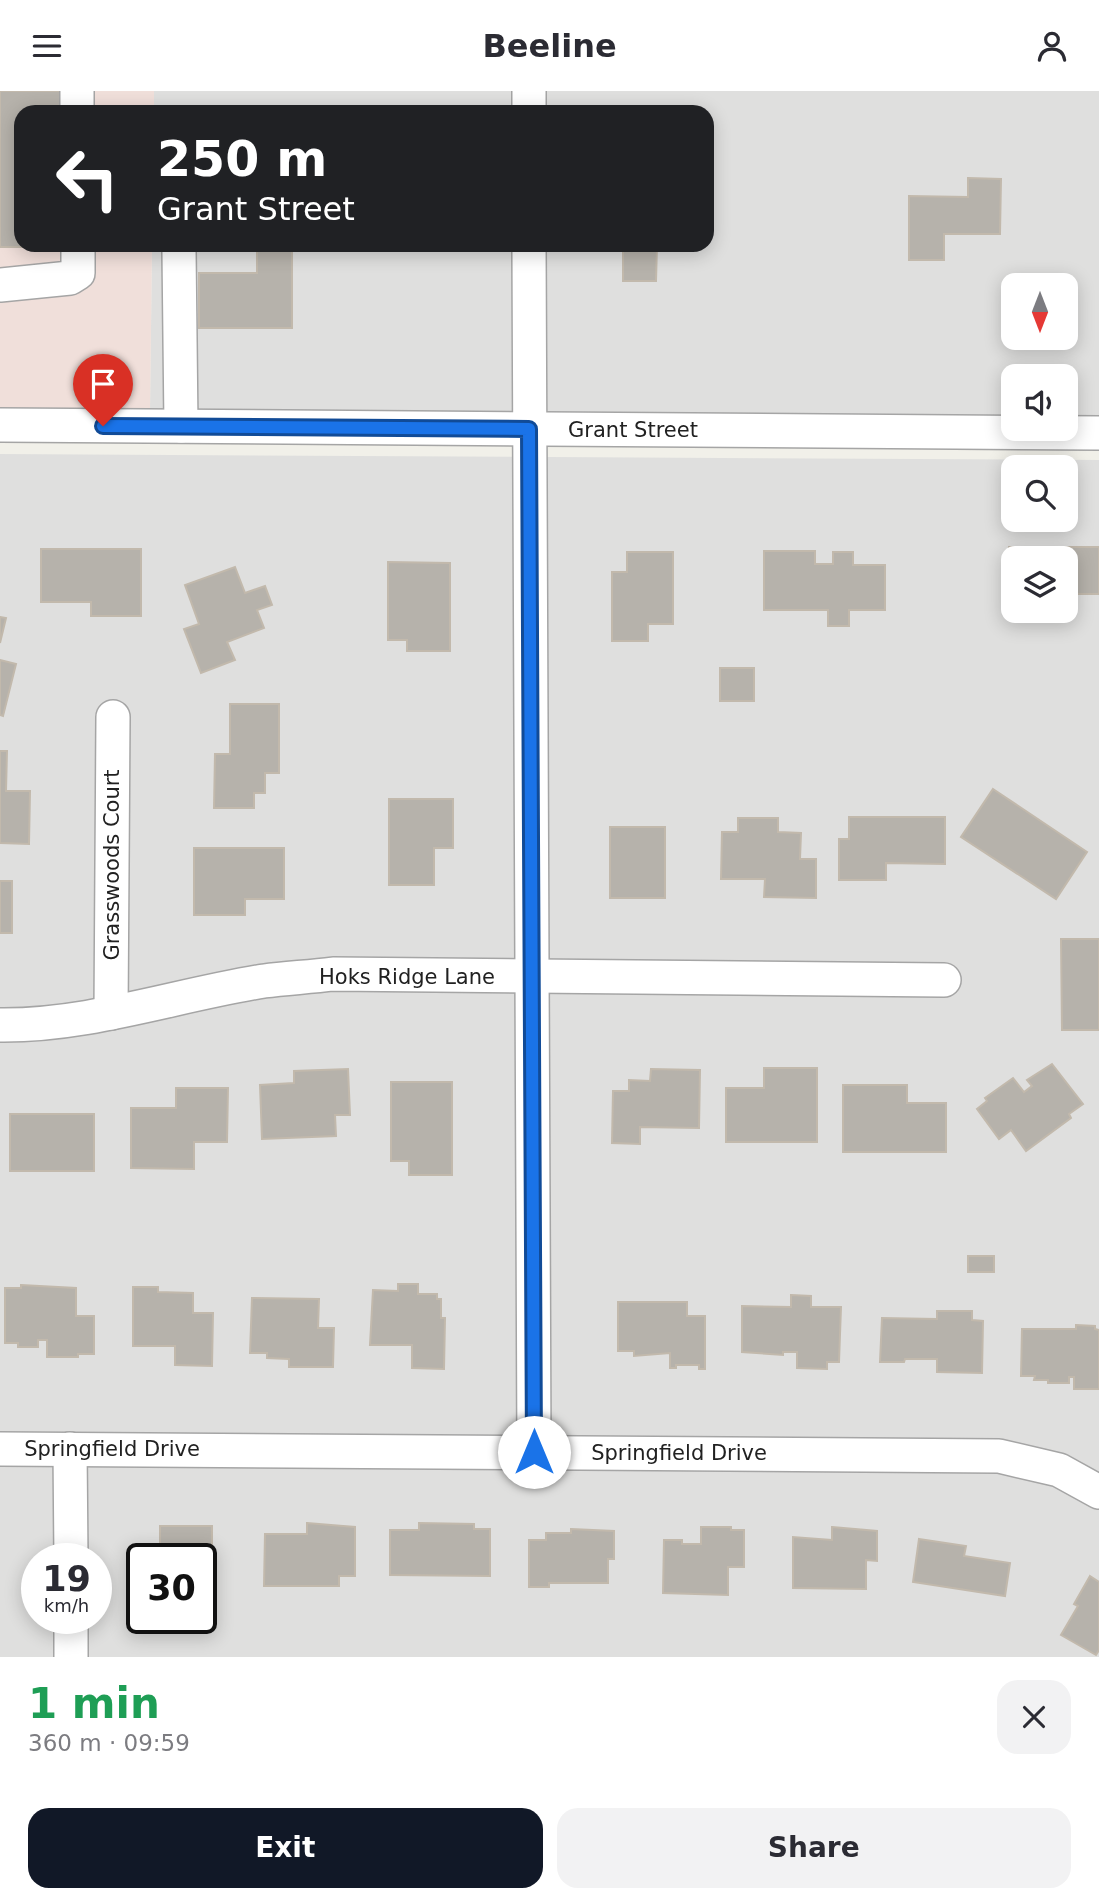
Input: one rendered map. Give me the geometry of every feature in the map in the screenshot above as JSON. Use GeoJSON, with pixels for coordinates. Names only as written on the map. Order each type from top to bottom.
{"type":"FeatureCollection","features":[{"type":"Feature","properties":{"kind":"street"},"geometry":{"type":"LineString","coordinates":[[0,285],[69,278],[78,273],[78,252]]}},
{"type":"Feature","properties":{"kind":"street"},"geometry":{"type":"LineString","coordinates":[[179,252],[181,426]]}},
{"type":"Feature","properties":{"kind":"street"},"geometry":{"type":"LineString","coordinates":[[529,252],[534,1452]]}},
{"type":"Feature","properties":{"kind":"street","name":"Grant Street"},"geometry":{"type":"LineString","coordinates":[[0,425],[1099,433]]}},
{"type":"Feature","properties":{"kind":"street","name":"Grasswoods Court"},"geometry":{"type":"LineString","coordinates":[[111,1013],[113,717]]}},
{"type":"Feature","properties":{"kind":"street","name":"Hoks Ridge Lane"},"geometry":{"type":"LineString","coordinates":[[0,1025],[29,1026],[111,1013],[264,981],[333,974],[944,980]]}},
{"type":"Feature","properties":{"kind":"street","name":"Springfield Drive"},"geometry":{"type":"LineString","coordinates":[[0,1449],[999,1456],[1059,1470],[1099,1492]]}},
{"type":"Feature","properties":{"kind":"street"},"geometry":{"type":"LineString","coordinates":[[71,1449],[71,1543]]}},
{"type":"Feature","properties":{"kind":"street"},"geometry":{"type":"LineString","coordinates":[[71,1634],[71,1657]]}},
{"type":"Feature","properties":{"kind":"shaded area"},"geometry":{"type":"Polygon","coordinates":[[[0,91],[154,91],[154,105],[14,105],[14,252],[152,252],[150,411],[0,410],[0,91]]]}},
{"type":"Feature","properties":{"kind":"shaded area"},"geometry":{"type":"Polygon","coordinates":[[[154,91],[1099,91],[1099,418],[1078,418],[1078,364],[1001,364],[1001,417],[150,411],[152,252],[714,252],[714,105],[154,105],[154,91]]]}},
{"type":"Feature","properties":{"kind":"shaded area"},"geometry":{"type":"Polygon","coordinates":[[[0,454],[1001,459],[1001,532],[1078,532],[1078,460],[1099,460],[1099,1657],[0,1657],[0,454]]]}},
{"type":"Feature","properties":{"kind":"building"},"geometry":{"type":"Polygon","coordinates":[[[0,91],[61,91],[61,105],[14,105],[14,247],[0,247],[0,91]]]}},
{"type":"Feature","properties":{"kind":"building"},"geometry":{"type":"Polygon","coordinates":[[[968,178],[1001,179],[1000,234],[944,234],[944,260],[909,260],[909,196],[968,197],[968,178]]]}},
{"type":"Feature","properties":{"kind":"building"},"geometry":{"type":"Polygon","coordinates":[[[257,252],[292,252],[292,328],[199,328],[199,273],[257,273],[257,252]]]}},
{"type":"Feature","properties":{"kind":"building"},"geometry":{"type":"Polygon","coordinates":[[[623,252],[657,252],[656,281],[623,281],[623,252]]]}},
{"type":"Feature","properties":{"kind":"building"},"geometry":{"type":"Polygon","coordinates":[[[1078,547],[1099,547],[1099,594],[1078,594],[1078,547]]]}},
{"type":"Feature","properties":{"kind":"building"},"geometry":{"type":"Polygon","coordinates":[[[41,549],[141,549],[141,616],[91,616],[91,602],[41,602],[41,549]]]}},
{"type":"Feature","properties":{"kind":"building"},"geometry":{"type":"Polygon","coordinates":[[[764,551],[815,551],[815,564],[833,564],[833,552],[853,552],[853,565],[885,565],[885,610],[849,610],[849,626],[828,626],[828,610],[764,610],[764,551]]]}},
{"type":"Feature","properties":{"kind":"building"},"geometry":{"type":"Polygon","coordinates":[[[627,552],[673,552],[673,624],[648,624],[648,641],[612,641],[612,572],[627,572],[627,552]]]}},
{"type":"Feature","properties":{"kind":"building"},"geometry":{"type":"Polygon","coordinates":[[[388,562],[450,563],[450,651],[407,651],[407,640],[388,640],[388,562]]]}},
{"type":"Feature","properties":{"kind":"building"},"geometry":{"type":"Polygon","coordinates":[[[235,567],[245,593],[265,586],[272,605],[257,610],[264,628],[227,642],[235,660],[201,673],[184,629],[199,624],[185,585],[235,567]]]}},
{"type":"Feature","properties":{"kind":"building"},"geometry":{"type":"Polygon","coordinates":[[[0,617],[6,618],[0,643],[0,617]]]}},
{"type":"Feature","properties":{"kind":"building"},"geometry":{"type":"Polygon","coordinates":[[[0,660],[16,664],[3,716],[0,715],[0,660]]]}},
{"type":"Feature","properties":{"kind":"building"},"geometry":{"type":"Polygon","coordinates":[[[720,668],[754,668],[754,701],[720,701],[720,668]]]}},
{"type":"Feature","properties":{"kind":"building"},"geometry":{"type":"Polygon","coordinates":[[[230,704],[279,704],[279,773],[265,773],[265,793],[254,793],[254,808],[214,808],[215,754],[230,754],[230,704]]]}},
{"type":"Feature","properties":{"kind":"building"},"geometry":{"type":"Polygon","coordinates":[[[0,751],[7,751],[6,791],[30,791],[29,844],[0,843],[0,751]]]}},
{"type":"Feature","properties":{"kind":"building"},"geometry":{"type":"Polygon","coordinates":[[[993,789],[1087,852],[1056,899],[961,837],[993,789]]]}},
{"type":"Feature","properties":{"kind":"building"},"geometry":{"type":"Polygon","coordinates":[[[389,799],[453,799],[453,848],[434,848],[434,885],[389,885],[389,799]]]}},
{"type":"Feature","properties":{"kind":"building"},"geometry":{"type":"Polygon","coordinates":[[[849,817],[945,817],[945,864],[886,863],[886,880],[839,880],[839,839],[849,839],[849,817]]]}},
{"type":"Feature","properties":{"kind":"building"},"geometry":{"type":"Polygon","coordinates":[[[738,818],[778,818],[778,832],[801,833],[800,859],[816,859],[816,898],[764,897],[765,879],[721,879],[722,832],[738,832],[738,818]]]}},
{"type":"Feature","properties":{"kind":"building"},"geometry":{"type":"Polygon","coordinates":[[[610,827],[665,827],[665,898],[610,898],[610,827]]]}},
{"type":"Feature","properties":{"kind":"building"},"geometry":{"type":"Polygon","coordinates":[[[194,848],[284,848],[284,899],[245,899],[245,915],[194,915],[194,848]]]}},
{"type":"Feature","properties":{"kind":"building"},"geometry":{"type":"Polygon","coordinates":[[[0,881],[12,881],[12,933],[0,933],[0,881]]]}},
{"type":"Feature","properties":{"kind":"building"},"geometry":{"type":"Polygon","coordinates":[[[1061,939],[1099,939],[1099,1030],[1062,1030],[1061,939]]]}},
{"type":"Feature","properties":{"kind":"building"},"geometry":{"type":"Polygon","coordinates":[[[1052,1064],[1083,1104],[1069,1114],[1071,1118],[1026,1151],[1011,1130],[999,1139],[977,1109],[987,1101],[985,1098],[1013,1078],[1024,1092],[1032,1086],[1027,1080],[1052,1064]]]}},
{"type":"Feature","properties":{"kind":"building"},"geometry":{"type":"Polygon","coordinates":[[[764,1068],[817,1068],[817,1142],[726,1142],[726,1088],[764,1088],[764,1068]]]}},
{"type":"Feature","properties":{"kind":"building"},"geometry":{"type":"Polygon","coordinates":[[[348,1069],[350,1115],[335,1115],[336,1136],[262,1139],[260,1085],[294,1083],[294,1071],[348,1069]]]}},
{"type":"Feature","properties":{"kind":"building"},"geometry":{"type":"Polygon","coordinates":[[[651,1069],[700,1070],[699,1128],[640,1127],[640,1144],[612,1143],[613,1091],[629,1091],[629,1080],[650,1081],[651,1069]]]}},
{"type":"Feature","properties":{"kind":"building"},"geometry":{"type":"Polygon","coordinates":[[[391,1082],[452,1082],[452,1175],[409,1175],[409,1161],[391,1161],[391,1082]]]}},
{"type":"Feature","properties":{"kind":"building"},"geometry":{"type":"Polygon","coordinates":[[[843,1085],[907,1085],[907,1103],[946,1103],[946,1152],[843,1152],[843,1085]]]}},
{"type":"Feature","properties":{"kind":"building"},"geometry":{"type":"Polygon","coordinates":[[[176,1088],[228,1088],[227,1142],[194,1142],[194,1169],[131,1168],[131,1108],[176,1108],[176,1088]]]}},
{"type":"Feature","properties":{"kind":"building"},"geometry":{"type":"Polygon","coordinates":[[[10,1114],[94,1114],[94,1171],[10,1171],[10,1114]]]}},
{"type":"Feature","properties":{"kind":"building"},"geometry":{"type":"Polygon","coordinates":[[[968,1256],[994,1256],[994,1272],[968,1272],[968,1256]]]}},
{"type":"Feature","properties":{"kind":"building"},"geometry":{"type":"Polygon","coordinates":[[[398,1284],[418,1284],[418,1294],[437,1294],[437,1299],[441,1299],[441,1318],[445,1318],[444,1369],[412,1368],[412,1345],[370,1345],[373,1290],[398,1291],[398,1284]]]}},
{"type":"Feature","properties":{"kind":"building"},"geometry":{"type":"Polygon","coordinates":[[[21,1285],[76,1288],[76,1316],[94,1316],[94,1354],[47,1357],[47,1340],[38,1340],[38,1347],[18,1347],[18,1343],[5,1343],[5,1288],[21,1288],[21,1285]]]}},
{"type":"Feature","properties":{"kind":"building"},"geometry":{"type":"Polygon","coordinates":[[[133,1287],[158,1287],[158,1292],[193,1293],[193,1313],[213,1313],[212,1366],[175,1365],[175,1346],[133,1346],[133,1287]]]}},
{"type":"Feature","properties":{"kind":"building"},"geometry":{"type":"Polygon","coordinates":[[[791,1295],[811,1296],[811,1307],[841,1307],[839,1362],[827,1362],[827,1369],[797,1368],[797,1352],[783,1352],[783,1355],[742,1352],[742,1306],[791,1307],[791,1295]]]}},
{"type":"Feature","properties":{"kind":"building"},"geometry":{"type":"Polygon","coordinates":[[[252,1298],[319,1299],[318,1328],[334,1328],[333,1367],[289,1367],[289,1359],[267,1358],[267,1353],[250,1353],[252,1298]]]}},
{"type":"Feature","properties":{"kind":"building"},"geometry":{"type":"Polygon","coordinates":[[[618,1302],[687,1302],[687,1316],[705,1316],[705,1369],[699,1369],[699,1365],[676,1365],[676,1368],[670,1368],[670,1353],[634,1356],[634,1351],[618,1351],[618,1302]]]}},
{"type":"Feature","properties":{"kind":"building"},"geometry":{"type":"Polygon","coordinates":[[[937,1311],[972,1311],[972,1320],[983,1321],[982,1373],[937,1372],[937,1359],[880,1362],[882,1318],[937,1319],[937,1311]]]}},
{"type":"Feature","properties":{"kind":"building"},"geometry":{"type":"Polygon","coordinates":[[[1076,1325],[1095,1326],[1095,1329],[1099,1330],[1099,1389],[1074,1389],[1074,1377],[1069,1377],[1069,1383],[1048,1383],[1048,1380],[1034,1380],[1035,1376],[1021,1376],[1022,1329],[1076,1329],[1076,1325]]]}},
{"type":"Feature","properties":{"kind":"building"},"geometry":{"type":"Polygon","coordinates":[[[307,1523],[355,1527],[355,1576],[339,1576],[339,1586],[264,1586],[265,1534],[307,1534],[307,1523]]]}},
{"type":"Feature","properties":{"kind":"building"},"geometry":{"type":"Polygon","coordinates":[[[419,1523],[474,1524],[474,1529],[490,1529],[490,1576],[390,1575],[390,1530],[419,1530],[419,1523]]]}},
{"type":"Feature","properties":{"kind":"building"},"geometry":{"type":"Polygon","coordinates":[[[160,1526],[212,1526],[212,1543],[160,1543],[160,1526]]]}},
{"type":"Feature","properties":{"kind":"building"},"geometry":{"type":"Polygon","coordinates":[[[701,1527],[744,1530],[744,1567],[728,1567],[728,1595],[663,1593],[664,1540],[701,1544],[701,1527]]]}},
{"type":"Feature","properties":{"kind":"building"},"geometry":{"type":"Polygon","coordinates":[[[832,1527],[877,1531],[877,1561],[866,1560],[866,1589],[793,1588],[793,1537],[832,1540],[832,1527]]]}},
{"type":"Feature","properties":{"kind":"building"},"geometry":{"type":"Polygon","coordinates":[[[571,1529],[614,1531],[614,1559],[608,1559],[608,1583],[549,1583],[549,1587],[529,1587],[529,1540],[546,1540],[546,1533],[571,1533],[571,1529]]]}},
{"type":"Feature","properties":{"kind":"building"},"geometry":{"type":"Polygon","coordinates":[[[919,1539],[966,1546],[964,1556],[1010,1563],[1005,1596],[913,1582],[919,1539]]]}},
{"type":"Feature","properties":{"kind":"building"},"geometry":{"type":"Polygon","coordinates":[[[1090,1576],[1099,1582],[1099,1650],[1096,1655],[1061,1635],[1078,1606],[1074,1604],[1090,1576]]]}},
{"type":"Feature","properties":{"kind":"route"},"geometry":{"type":"LineString","coordinates":[[103,426],[529,429],[534,1452]]}}]}
